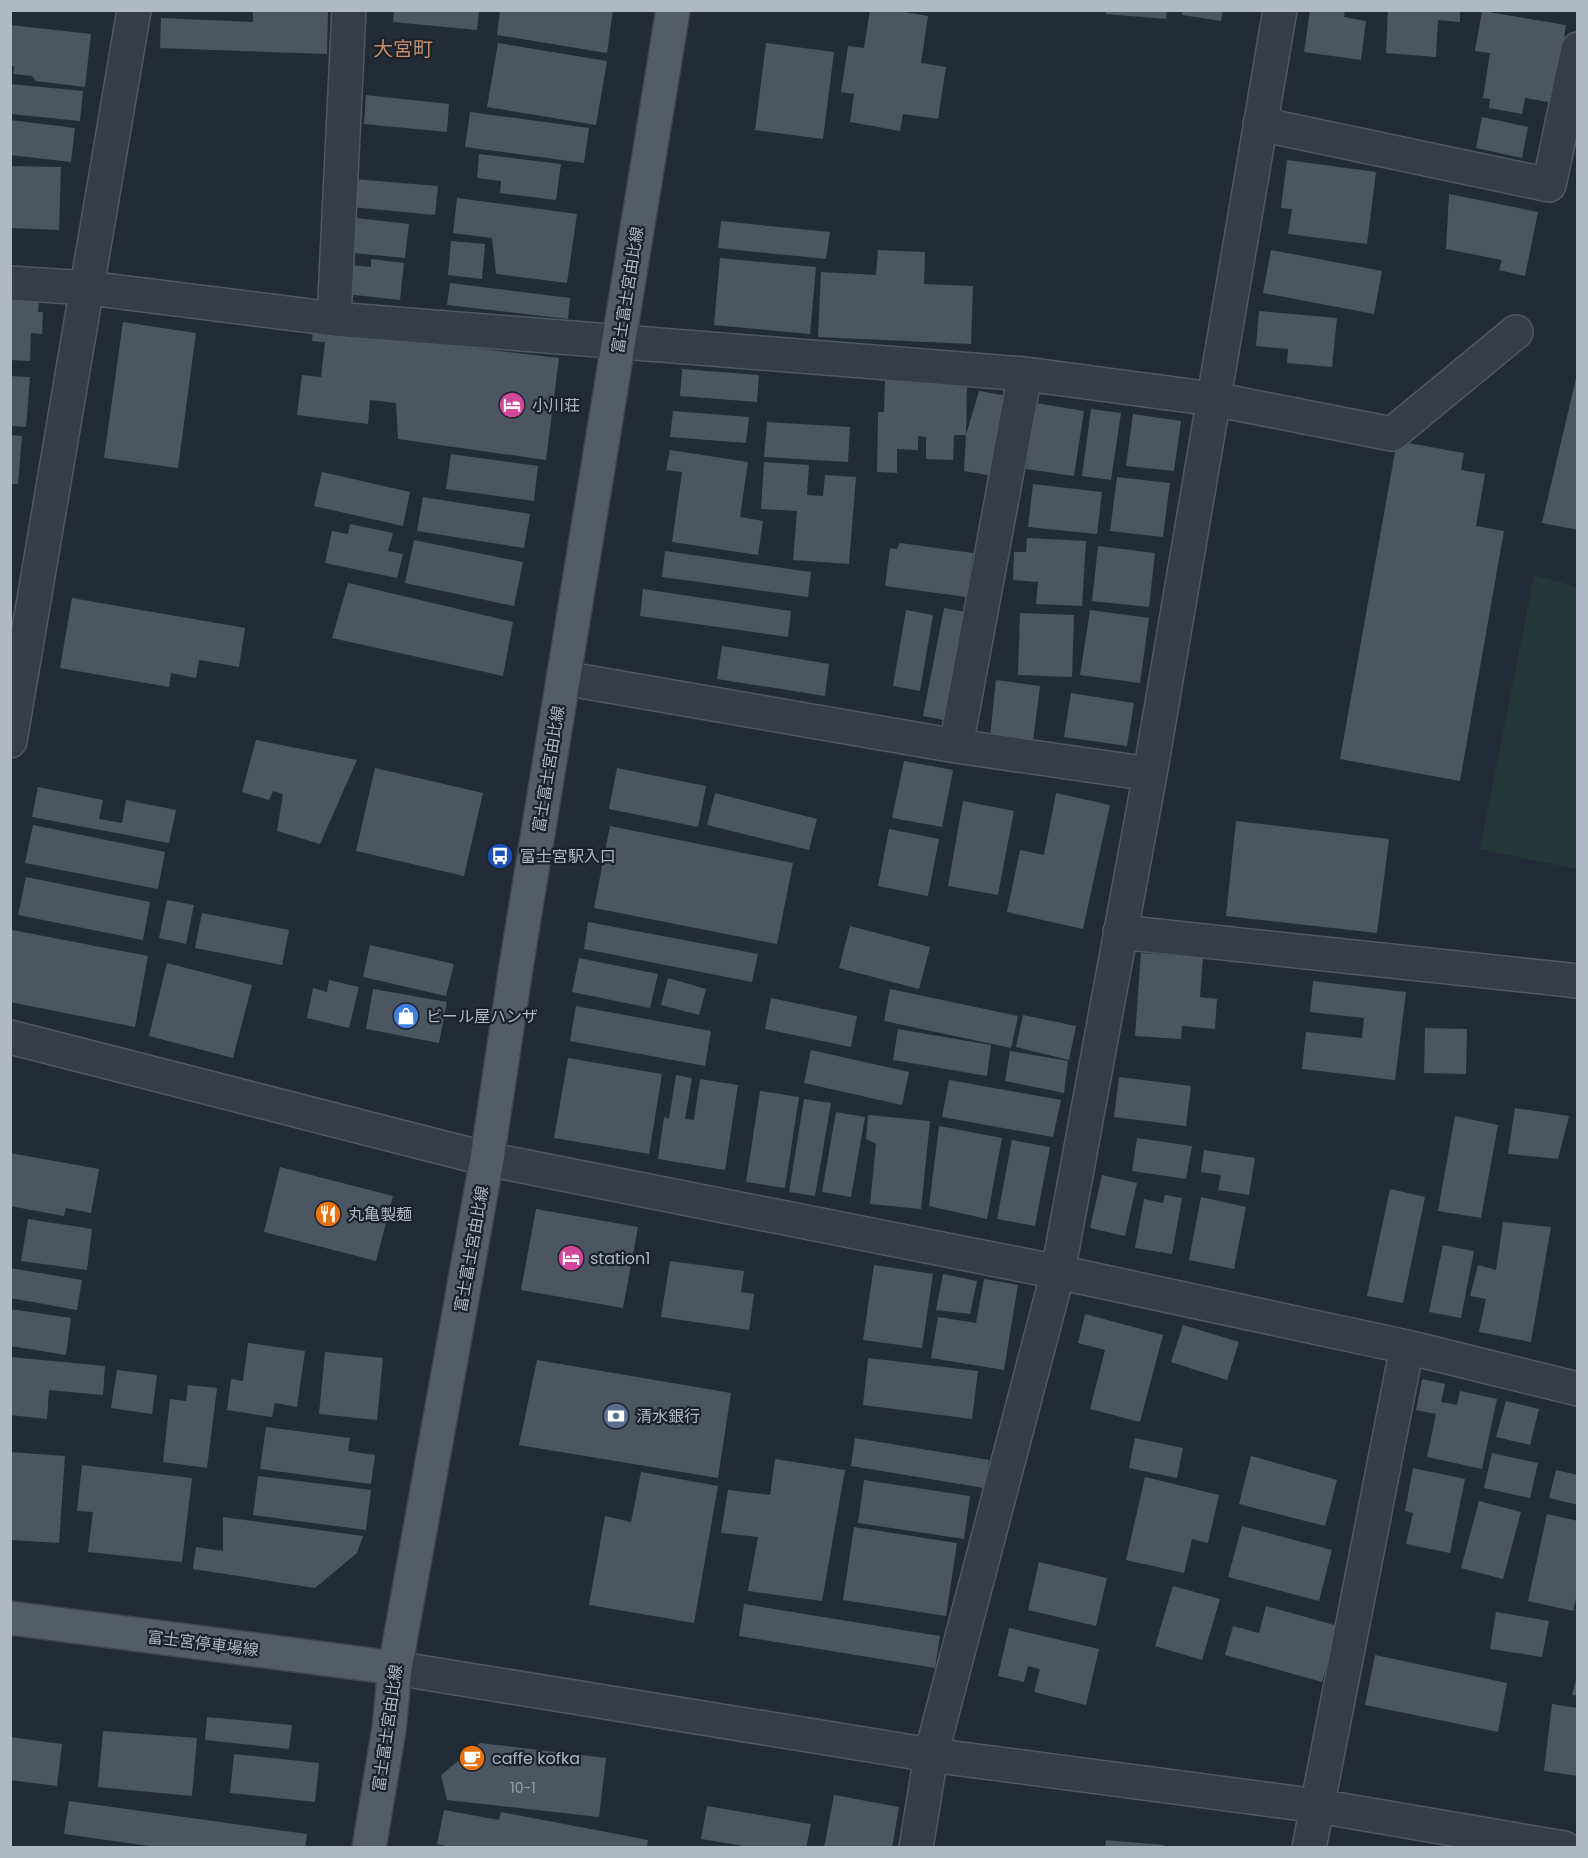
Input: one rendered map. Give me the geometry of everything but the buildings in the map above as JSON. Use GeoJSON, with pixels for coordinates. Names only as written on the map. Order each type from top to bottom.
{"type":"FeatureCollection","features":[{"type":"Feature","properties":{"kind":"main road","name":"富士富士宮由比線"},"geometry":{"type":"LineString","coordinates":[[369,1848],[389,1729],[395,1668],[487,1159],[563,678],[673,10]]}},
{"type":"Feature","properties":{"kind":"main road","name":"富士宮停車場線"},"geometry":{"type":"LineString","coordinates":[[10,1618],[395,1668]]}},
{"type":"Feature","properties":{"kind":"street"},"geometry":{"type":"LineString","coordinates":[[10,741],[134,10]]}},
{"type":"Feature","properties":{"kind":"street"},"geometry":{"type":"LineString","coordinates":[[334,319],[349,10]]}},
{"type":"Feature","properties":{"kind":"street"},"geometry":{"type":"LineString","coordinates":[[916,1848],[931,1755],[1058,1272],[1149,774],[1280,10]]}},
{"type":"Feature","properties":{"kind":"street"},"geometry":{"type":"LineString","coordinates":[[1260,124],[1549,185],[1578,49]]}},
{"type":"Feature","properties":{"kind":"street"},"geometry":{"type":"LineString","coordinates":[[10,284],[88,288],[334,319],[1025,374],[1213,399],[1392,434],[1516,332]]}},
{"type":"Feature","properties":{"kind":"street"},"geometry":{"type":"LineString","coordinates":[[956,746],[1025,374]]}},
{"type":"Feature","properties":{"kind":"street"},"geometry":{"type":"LineString","coordinates":[[563,678],[956,746],[1149,774]]}},
{"type":"Feature","properties":{"kind":"street"},"geometry":{"type":"LineString","coordinates":[[1120,932],[1578,981]]}},
{"type":"Feature","properties":{"kind":"street"},"geometry":{"type":"LineString","coordinates":[[10,1036],[487,1159],[1058,1272],[1407,1347],[1578,1389]]}},
{"type":"Feature","properties":{"kind":"street"},"geometry":{"type":"LineString","coordinates":[[1309,1848],[1407,1347]]}},
{"type":"Feature","properties":{"kind":"street"},"geometry":{"type":"LineString","coordinates":[[395,1668],[931,1755],[1318,1806],[1564,1848]]}},
{"type":"Feature","properties":{"kind":"shaded area"},"geometry":{"type":"Polygon","coordinates":[[[1534,575],[1577,587],[1577,869],[1480,849],[1534,575]]]}},
{"type":"Feature","properties":{"kind":"place","name":"小川荘"},"geometry":{"type":"Point","coordinates":[512,405]}},
{"type":"Feature","properties":{"kind":"place","name":"富士宮駅入口"},"geometry":{"type":"Point","coordinates":[500,856]}},
{"type":"Feature","properties":{"kind":"place","name":"ビール屋ハンザ"},"geometry":{"type":"Point","coordinates":[406,1016]}},
{"type":"Feature","properties":{"kind":"place","name":"丸亀製麺"},"geometry":{"type":"Point","coordinates":[328,1214]}},
{"type":"Feature","properties":{"kind":"place","name":"station1"},"geometry":{"type":"Point","coordinates":[571,1258]}},
{"type":"Feature","properties":{"kind":"place","name":"清水銀行"},"geometry":{"type":"Point","coordinates":[616,1416]}},
{"type":"Feature","properties":{"kind":"place","name":"caffe kofka"},"geometry":{"type":"Point","coordinates":[472,1758]}},
{"type":"Feature","properties":{"kind":"district","name":"大宮町"},"geometry":{"type":"Point","coordinates":[403,49]}}]}
